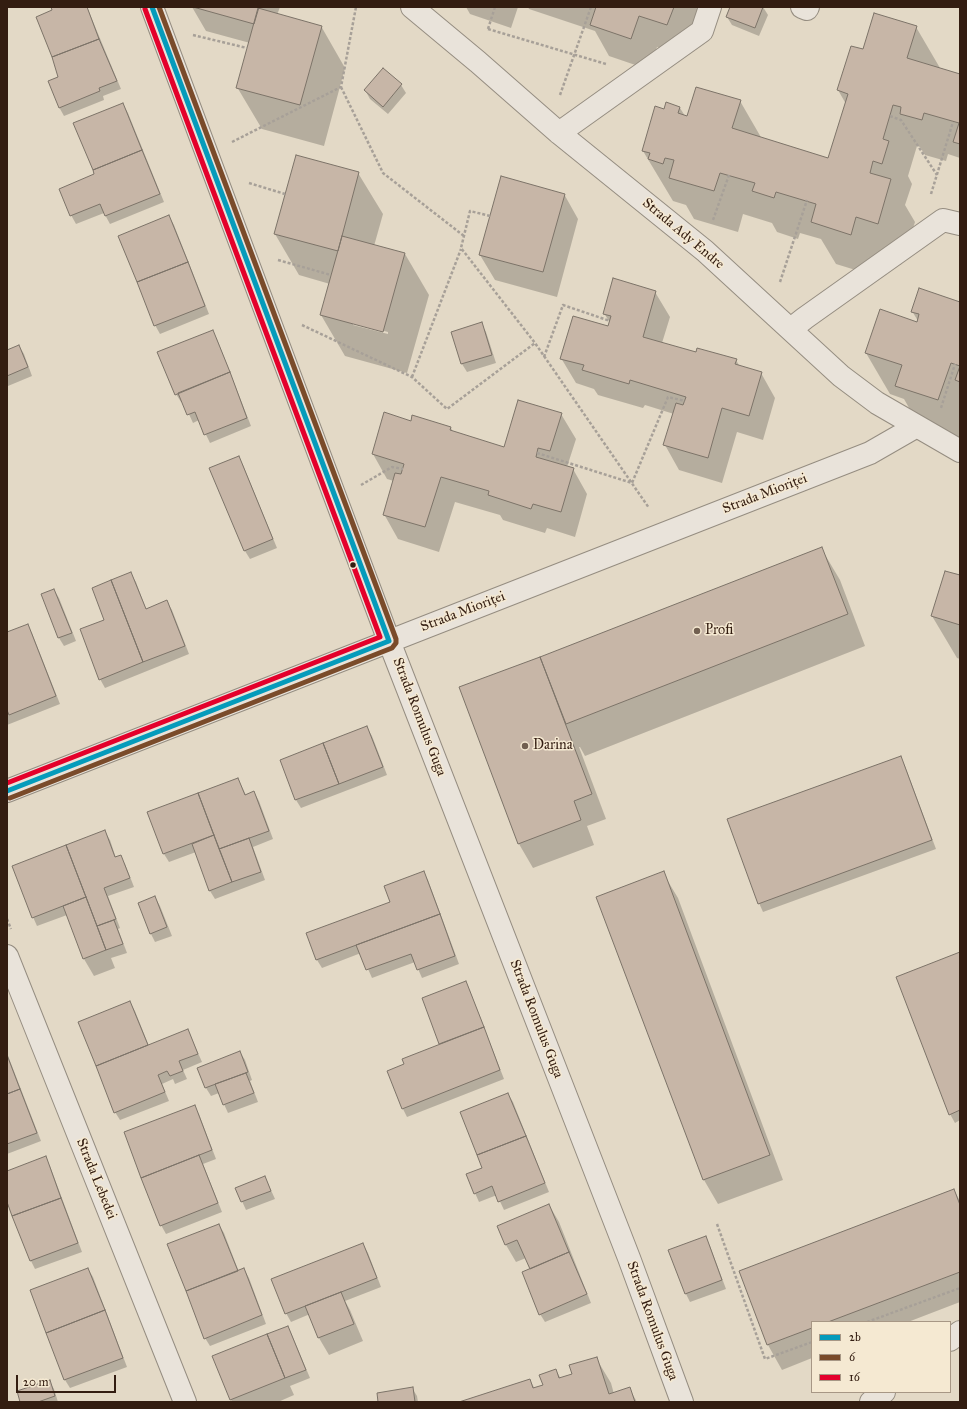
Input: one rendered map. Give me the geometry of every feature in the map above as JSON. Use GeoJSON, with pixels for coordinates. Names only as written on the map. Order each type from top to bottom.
{"type":"FeatureCollection","features":[{"type":"Feature","properties":{"kind":"street","name":"Strada Romulus Guga"},"geometry":{"type":"LineString","coordinates":[[152,7],[389,641],[626,1250],[682,1402]]}},
{"type":"Feature","properties":{"kind":"street","name":"Strada Ady Endre"},"geometry":{"type":"LineString","coordinates":[[412,7],[559,133],[705,251],[859,390],[877,403],[960,451]]}},
{"type":"Feature","properties":{"kind":"street"},"geometry":{"type":"LineString","coordinates":[[559,133],[702,31],[710,7]]}},
{"type":"Feature","properties":{"kind":"street"},"geometry":{"type":"LineString","coordinates":[[802,7],[807,9],[808,7]]}},
{"type":"Feature","properties":{"kind":"street"},"geometry":{"type":"LineString","coordinates":[[791,329],[943,220],[960,224]]}},
{"type":"Feature","properties":{"kind":"street","name":"Strada Mioriței"},"geometry":{"type":"LineString","coordinates":[[7,791],[870,453],[917,426]]}},
{"type":"Feature","properties":{"kind":"street","name":"Strada Lebedei"},"geometry":{"type":"LineString","coordinates":[[7,956],[185,1402]]}},
{"type":"Feature","properties":{"kind":"street"},"geometry":{"type":"LineString","coordinates":[[951,1339],[960,1332]]}},
{"type":"Feature","properties":{"kind":"street"},"geometry":{"type":"LineString","coordinates":[[871,1402],[883,1393]]}},
{"type":"Feature","properties":{"kind":"path"},"geometry":{"type":"LineString","coordinates":[[356,7],[341,87],[383,173],[464,236]]}},
{"type":"Feature","properties":{"kind":"path"},"geometry":{"type":"LineString","coordinates":[[486,35],[495,7]]}},
{"type":"Feature","properties":{"kind":"path"},"geometry":{"type":"LineString","coordinates":[[559,98],[591,7]]}},
{"type":"Feature","properties":{"kind":"path"},"geometry":{"type":"LineString","coordinates":[[488,28],[640,74]]}},
{"type":"Feature","properties":{"kind":"path"},"geometry":{"type":"LineString","coordinates":[[192,35],[247,48]]}},
{"type":"Feature","properties":{"kind":"path"},"geometry":{"type":"LineString","coordinates":[[228,144],[341,87]]}},
{"type":"Feature","properties":{"kind":"path"},"geometry":{"type":"LineString","coordinates":[[890,116],[901,120],[936,175]]}},
{"type":"Feature","properties":{"kind":"path"},"geometry":{"type":"LineString","coordinates":[[930,196],[954,122]]}},
{"type":"Feature","properties":{"kind":"path"},"geometry":{"type":"LineString","coordinates":[[712,223],[729,176]]}},
{"type":"Feature","properties":{"kind":"path"},"geometry":{"type":"LineString","coordinates":[[243,181],[285,194]]}},
{"type":"Feature","properties":{"kind":"path"},"geometry":{"type":"LineString","coordinates":[[778,286],[807,200]]}},
{"type":"Feature","properties":{"kind":"path"},"geometry":{"type":"LineString","coordinates":[[412,377],[462,248],[470,211],[490,216]]}},
{"type":"Feature","properties":{"kind":"path"},"geometry":{"type":"LineString","coordinates":[[462,248],[535,343],[651,510]]}},
{"type":"Feature","properties":{"kind":"path"},"geometry":{"type":"LineString","coordinates":[[272,258],[331,275]]}},
{"type":"Feature","properties":{"kind":"path"},"geometry":{"type":"LineString","coordinates":[[544,357],[564,305],[610,321]]}},
{"type":"Feature","properties":{"kind":"path"},"geometry":{"type":"LineString","coordinates":[[298,323],[412,377],[447,409],[535,343]]}},
{"type":"Feature","properties":{"kind":"path"},"geometry":{"type":"LineString","coordinates":[[940,412],[955,364]]}},
{"type":"Feature","properties":{"kind":"path"},"geometry":{"type":"LineString","coordinates":[[632,483],[668,397],[685,401]]}},
{"type":"Feature","properties":{"kind":"path"},"geometry":{"type":"LineString","coordinates":[[537,453],[632,483]]}},
{"type":"Feature","properties":{"kind":"path"},"geometry":{"type":"LineString","coordinates":[[358,487],[392,466],[403,469]]}},
{"type":"Feature","properties":{"kind":"path"},"geometry":{"type":"LineString","coordinates":[[717,1224],[765,1359],[811,1342]]}},
{"type":"Feature","properties":{"kind":"path"},"geometry":{"type":"LineString","coordinates":[[870,1321],[960,1288]]}},
{"type":"Feature","properties":{"kind":"building"},"geometry":{"type":"Polygon","coordinates":[[[51,7],[87,7],[99,39],[52,57],[36,17],[52,10],[51,7]]]}},
{"type":"Feature","properties":{"kind":"building"},"geometry":{"type":"Polygon","coordinates":[[[193,7],[259,7],[254,24],[193,7]]]}},
{"type":"Feature","properties":{"kind":"building"},"geometry":{"type":"Polygon","coordinates":[[[596,7],[674,7],[667,25],[639,16],[631,39],[590,25],[596,7]]]}},
{"type":"Feature","properties":{"kind":"building"},"geometry":{"type":"Polygon","coordinates":[[[730,7],[763,7],[755,28],[726,17],[730,7]]]}},
{"type":"Feature","properties":{"kind":"building"},"geometry":{"type":"Polygon","coordinates":[[[258,8],[322,26],[300,105],[236,88],[258,8]]]}},
{"type":"Feature","properties":{"kind":"building"},"geometry":{"type":"Polygon","coordinates":[[[874,13],[917,26],[907,58],[960,74],[960,144],[953,142],[959,123],[924,113],[922,120],[900,114],[901,107],[893,105],[883,139],[889,141],[882,164],[873,161],[870,173],[891,179],[878,224],[856,217],[851,235],[811,222],[816,204],[776,192],[774,198],[752,191],[755,183],[720,173],[714,191],[669,178],[674,160],[665,158],[663,164],[648,159],[650,153],[642,151],[655,106],[664,109],[666,102],[680,107],[678,113],[687,116],[696,87],[741,100],[732,128],[828,158],[848,94],[837,90],[851,46],[863,49],[874,13]]]}},
{"type":"Feature","properties":{"kind":"building"},"geometry":{"type":"Polygon","coordinates":[[[99,39],[117,81],[99,88],[100,91],[59,108],[48,81],[58,77],[52,57],[99,39]]]}},
{"type":"Feature","properties":{"kind":"building"},"geometry":{"type":"Polygon","coordinates":[[[383,68],[402,84],[383,107],[364,90],[383,68]]]}},
{"type":"Feature","properties":{"kind":"building"},"geometry":{"type":"Polygon","coordinates":[[[123,103],[142,150],[93,170],[73,123],[123,103]]]}},
{"type":"Feature","properties":{"kind":"building"},"geometry":{"type":"Polygon","coordinates":[[[142,150],[160,194],[105,216],[100,204],[70,216],[59,189],[94,174],[93,170],[142,150]]]}},
{"type":"Feature","properties":{"kind":"building"},"geometry":{"type":"Polygon","coordinates":[[[296,155],[359,172],[338,251],[274,234],[296,155]]]}},
{"type":"Feature","properties":{"kind":"building"},"geometry":{"type":"Polygon","coordinates":[[[501,176],[565,194],[543,272],[479,255],[501,176]]]}},
{"type":"Feature","properties":{"kind":"building"},"geometry":{"type":"Polygon","coordinates":[[[169,215],[188,262],[137,282],[118,236],[169,215]]]}},
{"type":"Feature","properties":{"kind":"building"},"geometry":{"type":"Polygon","coordinates":[[[342,236],[405,253],[383,332],[320,315],[342,236]]]}},
{"type":"Feature","properties":{"kind":"building"},"geometry":{"type":"Polygon","coordinates":[[[188,262],[205,306],[154,326],[137,282],[188,262]]]}},
{"type":"Feature","properties":{"kind":"building"},"geometry":{"type":"Polygon","coordinates":[[[613,278],[656,291],[643,337],[696,352],[697,348],[737,359],[735,364],[762,372],[749,416],[722,408],[708,458],[663,445],[676,403],[683,405],[686,397],[630,380],[629,384],[582,370],[584,365],[560,359],[573,316],[608,326],[611,316],[603,314],[613,278]]]}},
{"type":"Feature","properties":{"kind":"building"},"geometry":{"type":"Polygon","coordinates":[[[919,288],[960,302],[960,366],[951,363],[938,400],[895,386],[902,365],[865,353],[880,309],[917,322],[919,314],[911,312],[919,288]]]}},
{"type":"Feature","properties":{"kind":"building"},"geometry":{"type":"Polygon","coordinates":[[[482,322],[492,355],[461,364],[451,332],[482,322]]]}},
{"type":"Feature","properties":{"kind":"building"},"geometry":{"type":"Polygon","coordinates":[[[213,330],[230,372],[175,395],[157,352],[213,330]]]}},
{"type":"Feature","properties":{"kind":"building"},"geometry":{"type":"Polygon","coordinates":[[[19,345],[28,367],[7,376],[7,350],[19,345]]]}},
{"type":"Feature","properties":{"kind":"building"},"geometry":{"type":"Polygon","coordinates":[[[960,366],[960,382],[955,380],[960,366]]]}},
{"type":"Feature","properties":{"kind":"building"},"geometry":{"type":"Polygon","coordinates":[[[230,372],[247,418],[204,435],[195,412],[187,415],[178,393],[230,372]]]}},
{"type":"Feature","properties":{"kind":"building"},"geometry":{"type":"Polygon","coordinates":[[[518,400],[562,413],[550,451],[538,448],[536,457],[574,468],[561,512],[533,504],[531,509],[488,495],[489,491],[441,477],[425,527],[383,515],[395,473],[401,474],[404,464],[372,454],[384,412],[411,421],[412,415],[451,427],[450,430],[504,447],[518,400]]]}},
{"type":"Feature","properties":{"kind":"building"},"geometry":{"type":"Polygon","coordinates":[[[239,456],[273,539],[244,551],[209,468],[239,456]]]}},
{"type":"Feature","properties":{"kind":"building"},"geometry":{"type":"Polygon","coordinates":[[[822,547],[848,614],[566,724],[540,657],[822,547]]]}},
{"type":"Feature","properties":{"kind":"building"},"geometry":{"type":"Polygon","coordinates":[[[945,571],[960,575],[960,625],[931,616],[945,571]]]}},
{"type":"Feature","properties":{"kind":"building"},"geometry":{"type":"Polygon","coordinates":[[[131,572],[146,609],[167,600],[185,646],[143,662],[111,580],[131,572]]]}},
{"type":"Feature","properties":{"kind":"building"},"geometry":{"type":"Polygon","coordinates":[[[111,580],[143,662],[99,680],[80,629],[104,620],[92,588],[111,580]]]}},
{"type":"Feature","properties":{"kind":"building"},"geometry":{"type":"Polygon","coordinates":[[[54,589],[72,633],[58,638],[41,594],[54,589]]]}},
{"type":"Feature","properties":{"kind":"building"},"geometry":{"type":"Polygon","coordinates":[[[28,624],[56,696],[9,715],[7,710],[7,632],[28,624]]]}},
{"type":"Feature","properties":{"kind":"building"},"geometry":{"type":"Polygon","coordinates":[[[540,657],[592,794],[574,801],[581,820],[518,844],[459,687],[540,657]]]}},
{"type":"Feature","properties":{"kind":"building"},"geometry":{"type":"Polygon","coordinates":[[[367,726],[383,767],[339,784],[323,743],[367,726]]]}},
{"type":"Feature","properties":{"kind":"building"},"geometry":{"type":"Polygon","coordinates":[[[323,743],[339,784],[295,800],[280,760],[323,743]]]}},
{"type":"Feature","properties":{"kind":"building"},"geometry":{"type":"Polygon","coordinates":[[[901,756],[932,840],[758,904],[727,819],[901,756]]]}},
{"type":"Feature","properties":{"kind":"building"},"geometry":{"type":"Polygon","coordinates":[[[238,778],[245,795],[254,791],[269,831],[219,849],[198,793],[238,778]]]}},
{"type":"Feature","properties":{"kind":"building"},"geometry":{"type":"Polygon","coordinates":[[[198,793],[214,835],[163,854],[147,812],[198,793]]]}},
{"type":"Feature","properties":{"kind":"building"},"geometry":{"type":"Polygon","coordinates":[[[105,830],[115,857],[121,855],[130,878],[104,888],[116,919],[97,926],[66,845],[105,830]]]}},
{"type":"Feature","properties":{"kind":"building"},"geometry":{"type":"Polygon","coordinates":[[[214,835],[232,882],[209,891],[192,844],[214,835]]]}},
{"type":"Feature","properties":{"kind":"building"},"geometry":{"type":"Polygon","coordinates":[[[249,838],[261,872],[232,882],[219,849],[249,838]]]}},
{"type":"Feature","properties":{"kind":"building"},"geometry":{"type":"Polygon","coordinates":[[[66,845],[86,897],[32,918],[12,866],[66,845]]]}},
{"type":"Feature","properties":{"kind":"building"},"geometry":{"type":"Polygon","coordinates":[[[424,871],[440,914],[316,960],[306,933],[390,902],[384,886],[424,871]]]}},
{"type":"Feature","properties":{"kind":"building"},"geometry":{"type":"Polygon","coordinates":[[[664,871],[770,1155],[703,1180],[596,897],[664,871]]]}},
{"type":"Feature","properties":{"kind":"building"},"geometry":{"type":"Polygon","coordinates":[[[155,896],[167,927],[150,934],[138,903],[155,896]]]}},
{"type":"Feature","properties":{"kind":"building"},"geometry":{"type":"Polygon","coordinates":[[[86,897],[106,950],[83,959],[63,906],[86,897]]]}},
{"type":"Feature","properties":{"kind":"building"},"geometry":{"type":"Polygon","coordinates":[[[440,914],[455,956],[417,970],[411,954],[366,970],[356,945],[440,914]]]}},
{"type":"Feature","properties":{"kind":"building"},"geometry":{"type":"Polygon","coordinates":[[[114,920],[123,944],[106,950],[97,926],[114,920]]]}},
{"type":"Feature","properties":{"kind":"building"},"geometry":{"type":"Polygon","coordinates":[[[960,952],[960,1110],[949,1115],[896,977],[960,952]]]}},
{"type":"Feature","properties":{"kind":"building"},"geometry":{"type":"Polygon","coordinates":[[[466,981],[484,1027],[439,1044],[422,998],[466,981]]]}},
{"type":"Feature","properties":{"kind":"building"},"geometry":{"type":"Polygon","coordinates":[[[130,1001],[148,1045],[96,1066],[78,1022],[130,1001]]]}},
{"type":"Feature","properties":{"kind":"building"},"geometry":{"type":"Polygon","coordinates":[[[484,1027],[500,1070],[402,1109],[387,1071],[404,1064],[402,1059],[484,1027]]]}},
{"type":"Feature","properties":{"kind":"building"},"geometry":{"type":"Polygon","coordinates":[[[188,1029],[198,1054],[179,1061],[183,1071],[170,1076],[167,1071],[158,1075],[165,1092],[114,1113],[96,1066],[188,1029]]]}},
{"type":"Feature","properties":{"kind":"building"},"geometry":{"type":"Polygon","coordinates":[[[240,1051],[248,1072],[205,1088],[197,1068],[240,1051]]]}},
{"type":"Feature","properties":{"kind":"building"},"geometry":{"type":"Polygon","coordinates":[[[7,1055],[20,1089],[7,1094],[7,1055]]]}},
{"type":"Feature","properties":{"kind":"building"},"geometry":{"type":"Polygon","coordinates":[[[246,1073],[254,1093],[223,1105],[215,1084],[246,1073]]]}},
{"type":"Feature","properties":{"kind":"building"},"geometry":{"type":"Polygon","coordinates":[[[20,1089],[37,1133],[7,1144],[7,1094],[20,1089]]]}},
{"type":"Feature","properties":{"kind":"building"},"geometry":{"type":"Polygon","coordinates":[[[508,1093],[526,1136],[477,1155],[460,1112],[508,1093]]]}},
{"type":"Feature","properties":{"kind":"building"},"geometry":{"type":"Polygon","coordinates":[[[195,1105],[212,1150],[141,1178],[124,1132],[195,1105]]]}},
{"type":"Feature","properties":{"kind":"building"},"geometry":{"type":"Polygon","coordinates":[[[526,1136],[545,1183],[498,1202],[492,1186],[474,1194],[466,1174],[482,1168],[477,1155],[526,1136]]]}},
{"type":"Feature","properties":{"kind":"building"},"geometry":{"type":"Polygon","coordinates":[[[199,1155],[218,1203],[160,1226],[141,1178],[199,1155]]]}},
{"type":"Feature","properties":{"kind":"building"},"geometry":{"type":"Polygon","coordinates":[[[46,1156],[61,1198],[12,1216],[7,1202],[7,1171],[46,1156]]]}},
{"type":"Feature","properties":{"kind":"building"},"geometry":{"type":"Polygon","coordinates":[[[265,1176],[271,1191],[241,1202],[235,1188],[265,1176]]]}},
{"type":"Feature","properties":{"kind":"building"},"geometry":{"type":"Polygon","coordinates":[[[954,1189],[960,1205],[960,1272],[831,1321],[811,1321],[811,1328],[767,1345],[739,1271],[954,1189]]]}},
{"type":"Feature","properties":{"kind":"building"},"geometry":{"type":"Polygon","coordinates":[[[61,1198],[78,1243],[30,1261],[12,1216],[61,1198]]]}},
{"type":"Feature","properties":{"kind":"building"},"geometry":{"type":"Polygon","coordinates":[[[549,1204],[569,1252],[530,1269],[517,1240],[505,1245],[497,1226],[549,1204]]]}},
{"type":"Feature","properties":{"kind":"building"},"geometry":{"type":"Polygon","coordinates":[[[219,1224],[238,1271],[186,1291],[167,1244],[219,1224]]]}},
{"type":"Feature","properties":{"kind":"building"},"geometry":{"type":"Polygon","coordinates":[[[706,1236],[722,1280],[685,1294],[668,1250],[706,1236]]]}},
{"type":"Feature","properties":{"kind":"building"},"geometry":{"type":"Polygon","coordinates":[[[363,1243],[377,1278],[285,1314],[271,1279],[363,1243]]]}},
{"type":"Feature","properties":{"kind":"building"},"geometry":{"type":"Polygon","coordinates":[[[569,1252],[587,1294],[539,1315],[522,1272],[569,1252]]]}},
{"type":"Feature","properties":{"kind":"building"},"geometry":{"type":"Polygon","coordinates":[[[88,1268],[105,1310],[46,1333],[30,1290],[88,1268]]]}},
{"type":"Feature","properties":{"kind":"building"},"geometry":{"type":"Polygon","coordinates":[[[244,1268],[262,1315],[204,1339],[186,1291],[244,1268]]]}},
{"type":"Feature","properties":{"kind":"building"},"geometry":{"type":"Polygon","coordinates":[[[341,1292],[354,1324],[318,1338],[305,1306],[341,1292]]]}},
{"type":"Feature","properties":{"kind":"building"},"geometry":{"type":"Polygon","coordinates":[[[105,1310],[123,1358],[64,1380],[46,1333],[105,1310]]]}},
{"type":"Feature","properties":{"kind":"building"},"geometry":{"type":"Polygon","coordinates":[[[288,1326],[306,1370],[285,1378],[267,1334],[288,1326]]]}},
{"type":"Feature","properties":{"kind":"building"},"geometry":{"type":"Polygon","coordinates":[[[267,1334],[285,1378],[230,1400],[212,1356],[267,1334]]]}},
{"type":"Feature","properties":{"kind":"building"},"geometry":{"type":"Polygon","coordinates":[[[597,1357],[609,1394],[630,1387],[635,1402],[459,1402],[530,1379],[533,1388],[543,1385],[539,1375],[556,1369],[559,1378],[572,1374],[569,1365],[597,1357]]]}},
{"type":"Feature","properties":{"kind":"building"},"geometry":{"type":"Polygon","coordinates":[[[50,1380],[55,1396],[38,1402],[20,1402],[17,1391],[50,1380]]]}},
{"type":"Feature","properties":{"kind":"building"},"geometry":{"type":"Polygon","coordinates":[[[413,1387],[415,1402],[378,1402],[377,1393],[413,1387]]]}},
{"type":"Feature","properties":{"kind":"transit line","name":"2b"},"geometry":{"type":"LineString","coordinates":[[152,7],[389,641]]}},
{"type":"Feature","properties":{"kind":"transit line","name":"6"},"geometry":{"type":"LineString","coordinates":[[10,798],[392,648],[396,643],[396,639],[159,7]]}},
{"type":"Feature","properties":{"kind":"transit line","name":"16"},"geometry":{"type":"LineString","coordinates":[[7,783],[380,637],[145,9]]}},
{"type":"Feature","properties":{"kind":"transit line","name":"2b"},"geometry":{"type":"LineString","coordinates":[[7,791],[389,641]]}},
{"type":"Feature","properties":{"kind":"place","name":"Profi"},"geometry":{"type":"Point","coordinates":[697,631]}},
{"type":"Feature","properties":{"kind":"place","name":"Darina"},"geometry":{"type":"Point","coordinates":[525,746]}}]}
